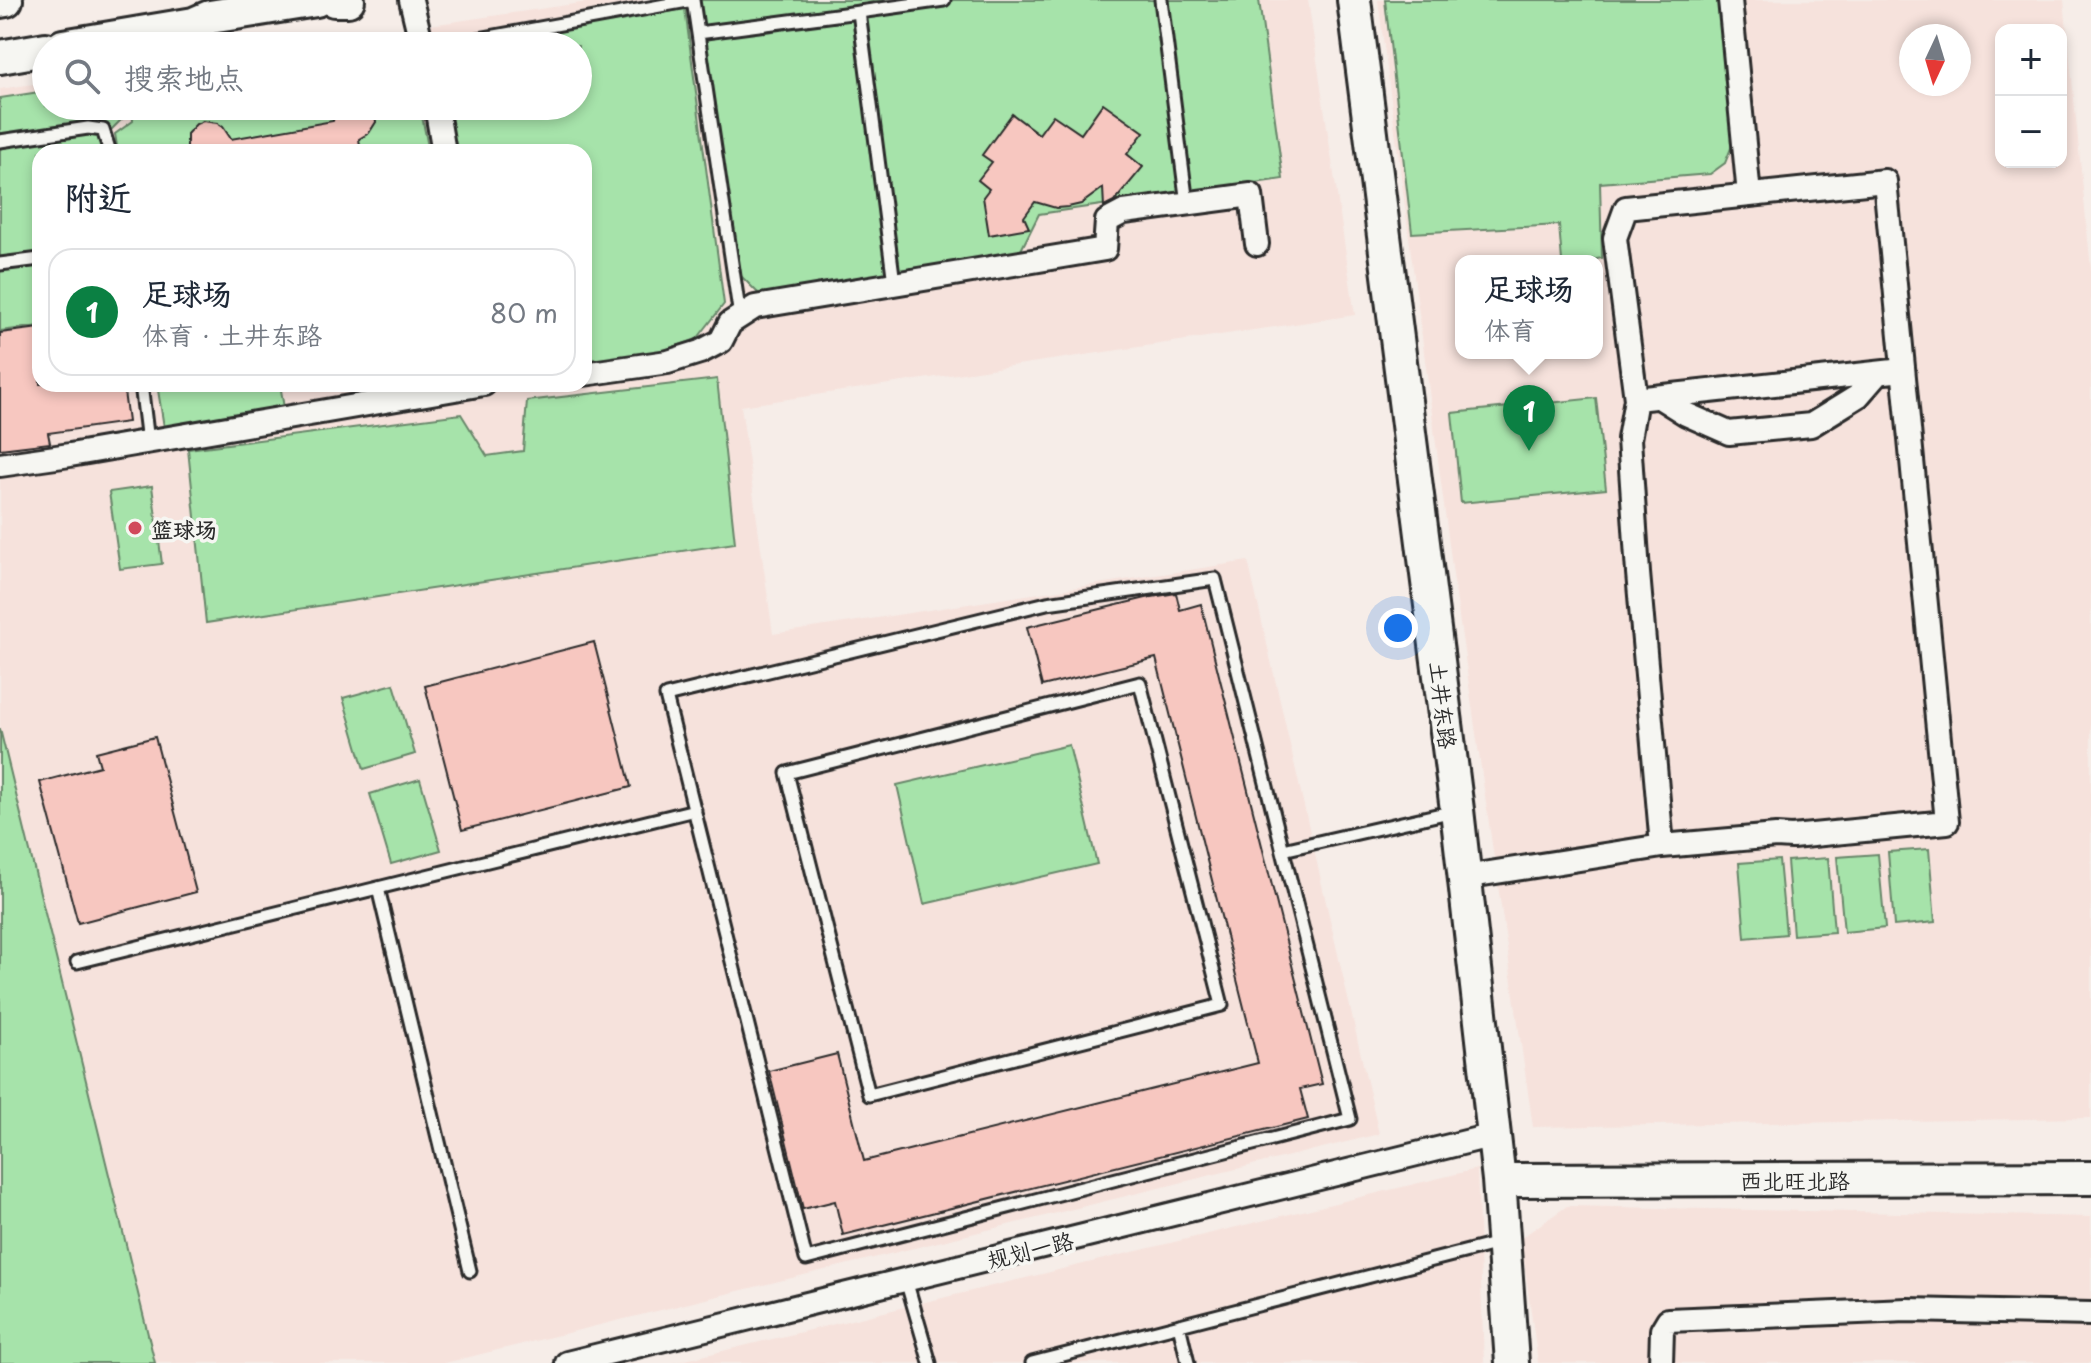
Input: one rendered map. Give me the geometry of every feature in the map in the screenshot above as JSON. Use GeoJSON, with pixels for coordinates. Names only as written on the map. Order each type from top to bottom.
{"type":"FeatureCollection","features":[{"type":"Feature","properties":{"kind":"street"},"geometry":{"type":"LineString","coordinates":[[146,32],[194,24],[210,17],[316,0]]}},
{"type":"Feature","properties":{"kind":"street"},"geometry":{"type":"LineString","coordinates":[[334,0],[348,0]]}},
{"type":"Feature","properties":{"kind":"street"},"geometry":{"type":"LineString","coordinates":[[411,0],[419,32]]}},
{"type":"Feature","properties":{"kind":"street","name":"土井东路"},"geometry":{"type":"LineString","coordinates":[[1354,0],[1457,810],[1499,1180],[1512,1363]]}},
{"type":"Feature","properties":{"kind":"street"},"geometry":{"type":"LineString","coordinates":[[1730,0],[1749,195]]}},
{"type":"Feature","properties":{"kind":"street"},"geometry":{"type":"LineString","coordinates":[[0,57],[32,51]]}},
{"type":"Feature","properties":{"kind":"street"},"geometry":{"type":"LineString","coordinates":[[438,120],[443,144]]}},
{"type":"Feature","properties":{"kind":"street"},"geometry":{"type":"LineString","coordinates":[[1464,877],[1662,846],[1947,822],[1885,181],[1626,208],[1615,238],[1636,399],[1629,439],[1662,846]]}},
{"type":"Feature","properties":{"kind":"street"},"geometry":{"type":"LineString","coordinates":[[592,373],[668,362],[700,352],[721,341],[730,323],[755,307],[1105,249],[1107,221],[1124,212],[1251,195],[1257,244]]}},
{"type":"Feature","properties":{"kind":"street"},"geometry":{"type":"LineString","coordinates":[[1636,399],[1903,370]]}},
{"type":"Feature","properties":{"kind":"street"},"geometry":{"type":"LineString","coordinates":[[1659,397],[1686,414],[1729,433],[1811,425],[1858,396],[1878,373]]}},
{"type":"Feature","properties":{"kind":"street"},"geometry":{"type":"LineString","coordinates":[[0,465],[438,392]]}},
{"type":"Feature","properties":{"kind":"street","name":"规划一路"},"geometry":{"type":"LineString","coordinates":[[567,1363],[1494,1135]]}},
{"type":"Feature","properties":{"kind":"street","name":"西北旺北路"},"geometry":{"type":"LineString","coordinates":[[1499,1180],[2091,1178]]}},
{"type":"Feature","properties":{"kind":"street"},"geometry":{"type":"LineString","coordinates":[[1661,1363],[1662,1330],[1668,1320],[1907,1310],[2091,1314]]}},
{"type":"Feature","properties":{"kind":"lane"},"geometry":{"type":"LineString","coordinates":[[517,32],[693,0],[740,317]]}},
{"type":"Feature","properties":{"kind":"lane"},"geometry":{"type":"LineString","coordinates":[[698,33],[944,0]]}},
{"type":"Feature","properties":{"kind":"lane"},"geometry":{"type":"LineString","coordinates":[[1161,0],[1187,204]]}},
{"type":"Feature","properties":{"kind":"lane"},"geometry":{"type":"LineString","coordinates":[[859,12],[894,283]]}},
{"type":"Feature","properties":{"kind":"lane"},"geometry":{"type":"LineString","coordinates":[[0,141],[88,128],[103,130],[107,144]]}},
{"type":"Feature","properties":{"kind":"lane"},"geometry":{"type":"LineString","coordinates":[[0,264],[32,260]]}},
{"type":"Feature","properties":{"kind":"lane"},"geometry":{"type":"LineString","coordinates":[[142,392],[148,442]]}},
{"type":"Feature","properties":{"kind":"lane"},"geometry":{"type":"LineString","coordinates":[[1215,579],[1283,850],[1350,1119],[806,1259],[666,696],[1047,603],[1215,579]]}},
{"type":"Feature","properties":{"kind":"lane"},"geometry":{"type":"LineString","coordinates":[[1140,683],[1222,1005],[869,1095],[787,773],[1140,683]]}},
{"type":"Feature","properties":{"kind":"lane"},"geometry":{"type":"LineString","coordinates":[[77,962],[695,810]]}},
{"type":"Feature","properties":{"kind":"lane"},"geometry":{"type":"LineString","coordinates":[[1283,850],[1457,810]]}},
{"type":"Feature","properties":{"kind":"lane"},"geometry":{"type":"LineString","coordinates":[[378,888],[470,1271]]}},
{"type":"Feature","properties":{"kind":"lane"},"geometry":{"type":"LineString","coordinates":[[1032,1363],[1076,1358],[1179,1325],[1503,1242]]}},
{"type":"Feature","properties":{"kind":"lane"},"geometry":{"type":"LineString","coordinates":[[906,1280],[930,1363]]}},
{"type":"Feature","properties":{"kind":"lane"},"geometry":{"type":"LineString","coordinates":[[1179,1325],[1188,1363]]}},
{"type":"Feature","properties":{"kind":"shaded area"},"geometry":{"type":"Polygon","coordinates":[[[601,0],[1308,0],[1355,315],[741,406],[773,634],[1248,561],[1379,1134],[445,1363],[155,1363],[0,729],[0,89],[32,84],[32,120],[592,120],[592,32],[384,32],[601,0]]]}},
{"type":"Feature","properties":{"kind":"shaded area"},"geometry":{"type":"Polygon","coordinates":[[[1378,0],[2064,0],[2066,24],[1995,24],[1995,168],[2067,168],[2067,30],[2091,269],[2091,1118],[1533,1127],[1454,582],[1378,0]]]}},
{"type":"Feature","properties":{"kind":"shaded area"},"geometry":{"type":"Polygon","coordinates":[[[1477,1169],[1484,1363],[673,1363],[1477,1169]]]}},
{"type":"Feature","properties":{"kind":"shaded area"},"geometry":{"type":"Polygon","coordinates":[[[1567,1206],[2091,1217],[2091,1363],[1538,1363],[1521,1238],[1567,1206]]]}},
{"type":"Feature","properties":{"kind":"green space"},"geometry":{"type":"Polygon","coordinates":[[[696,0],[1259,0],[1283,179],[1039,214],[1017,258],[762,297],[741,276],[696,0]]]}},
{"type":"Feature","properties":{"kind":"green space"},"geometry":{"type":"Polygon","coordinates":[[[1385,0],[1718,0],[1733,143],[1725,163],[1710,174],[1600,183],[1602,255],[1562,255],[1559,225],[1412,233],[1385,0]]]}},
{"type":"Feature","properties":{"kind":"green space"},"geometry":{"type":"Polygon","coordinates":[[[685,9],[724,304],[697,339],[645,357],[592,363],[592,144],[452,144],[447,120],[592,120],[592,32],[543,32],[685,9]]]}},
{"type":"Feature","properties":{"kind":"green space"},"geometry":{"type":"Polygon","coordinates":[[[32,93],[32,120],[121,120],[101,140],[101,144],[32,144],[32,327],[0,331],[0,98],[32,93]]]}},
{"type":"Feature","properties":{"kind":"green space"},"geometry":{"type":"Polygon","coordinates":[[[423,120],[427,144],[117,144],[115,134],[133,121],[423,120]]]}},
{"type":"Feature","properties":{"kind":"green space"},"geometry":{"type":"Polygon","coordinates":[[[717,379],[735,543],[206,623],[188,449],[461,414],[487,456],[523,451],[527,401],[717,379]]]}},
{"type":"Feature","properties":{"kind":"green space"},"geometry":{"type":"Polygon","coordinates":[[[158,392],[281,392],[284,408],[164,427],[158,392]]]}},
{"type":"Feature","properties":{"kind":"green space"},"geometry":{"type":"Polygon","coordinates":[[[1596,398],[1606,489],[1461,503],[1452,413],[1596,398]]]}},
{"type":"Feature","properties":{"kind":"green space","name":"篮球场"},"geometry":{"type":"Polygon","coordinates":[[[152,486],[162,564],[120,569],[109,492],[152,486]]]}},
{"type":"Feature","properties":{"kind":"green space"},"geometry":{"type":"Polygon","coordinates":[[[394,684],[415,754],[364,769],[343,698],[394,684]]]}},
{"type":"Feature","properties":{"kind":"green space"},"geometry":{"type":"Polygon","coordinates":[[[0,729],[155,1363],[0,1363],[0,729]]]}},
{"type":"Feature","properties":{"kind":"green space"},"geometry":{"type":"Polygon","coordinates":[[[1069,745],[1097,864],[924,904],[897,785],[1069,745]]]}},
{"type":"Feature","properties":{"kind":"green space"},"geometry":{"type":"Polygon","coordinates":[[[420,779],[441,850],[391,864],[370,794],[420,779]]]}},
{"type":"Feature","properties":{"kind":"green space"},"geometry":{"type":"Polygon","coordinates":[[[1929,849],[1935,922],[1894,926],[1888,852],[1929,849]]]}},
{"type":"Feature","properties":{"kind":"green space"},"geometry":{"type":"Polygon","coordinates":[[[1878,854],[1885,928],[1844,932],[1837,857],[1878,854]]]}},
{"type":"Feature","properties":{"kind":"green space"},"geometry":{"type":"Polygon","coordinates":[[[1828,858],[1834,932],[1793,935],[1787,861],[1828,858]]]}},
{"type":"Feature","properties":{"kind":"green space"},"geometry":{"type":"Polygon","coordinates":[[[1779,860],[1786,934],[1745,938],[1739,863],[1779,860]]]}},
{"type":"Feature","properties":{"kind":"building"},"geometry":{"type":"Polygon","coordinates":[[[1103,103],[1144,132],[1127,154],[1143,167],[1114,202],[1104,207],[1103,188],[1081,204],[1068,207],[1056,208],[1035,202],[1024,217],[1029,228],[989,235],[983,197],[989,189],[978,180],[992,162],[982,155],[1012,114],[1039,134],[1053,115],[1081,134],[1103,103]]]}},
{"type":"Feature","properties":{"kind":"building"},"geometry":{"type":"Polygon","coordinates":[[[203,121],[217,123],[231,139],[333,121],[376,122],[369,133],[359,139],[360,144],[187,144],[187,134],[203,121]]]}},
{"type":"Feature","properties":{"kind":"building"},"geometry":{"type":"Polygon","coordinates":[[[32,329],[32,392],[124,392],[128,422],[48,433],[50,443],[0,449],[0,333],[32,329]]]}},
{"type":"Feature","properties":{"kind":"building"},"geometry":{"type":"Polygon","coordinates":[[[1176,593],[1180,610],[1201,604],[1322,1084],[1300,1089],[1308,1119],[843,1235],[835,1201],[803,1209],[769,1071],[837,1054],[864,1161],[1258,1063],[1156,658],[1042,686],[1027,627],[1176,593]]]}},
{"type":"Feature","properties":{"kind":"building"},"geometry":{"type":"Polygon","coordinates":[[[594,642],[631,787],[462,830],[425,686],[594,642]]]}},
{"type":"Feature","properties":{"kind":"building"},"geometry":{"type":"Polygon","coordinates":[[[155,737],[196,892],[78,923],[40,782],[100,766],[96,752],[155,737]]]}},
{"type":"Feature","properties":{"kind":"place","name":"足球场"},"geometry":{"type":"Point","coordinates":[1529,451]}},
{"type":"Feature","properties":{"kind":"place","name":"篮球场"},"geometry":{"type":"Point","coordinates":[135,528]}}]}
